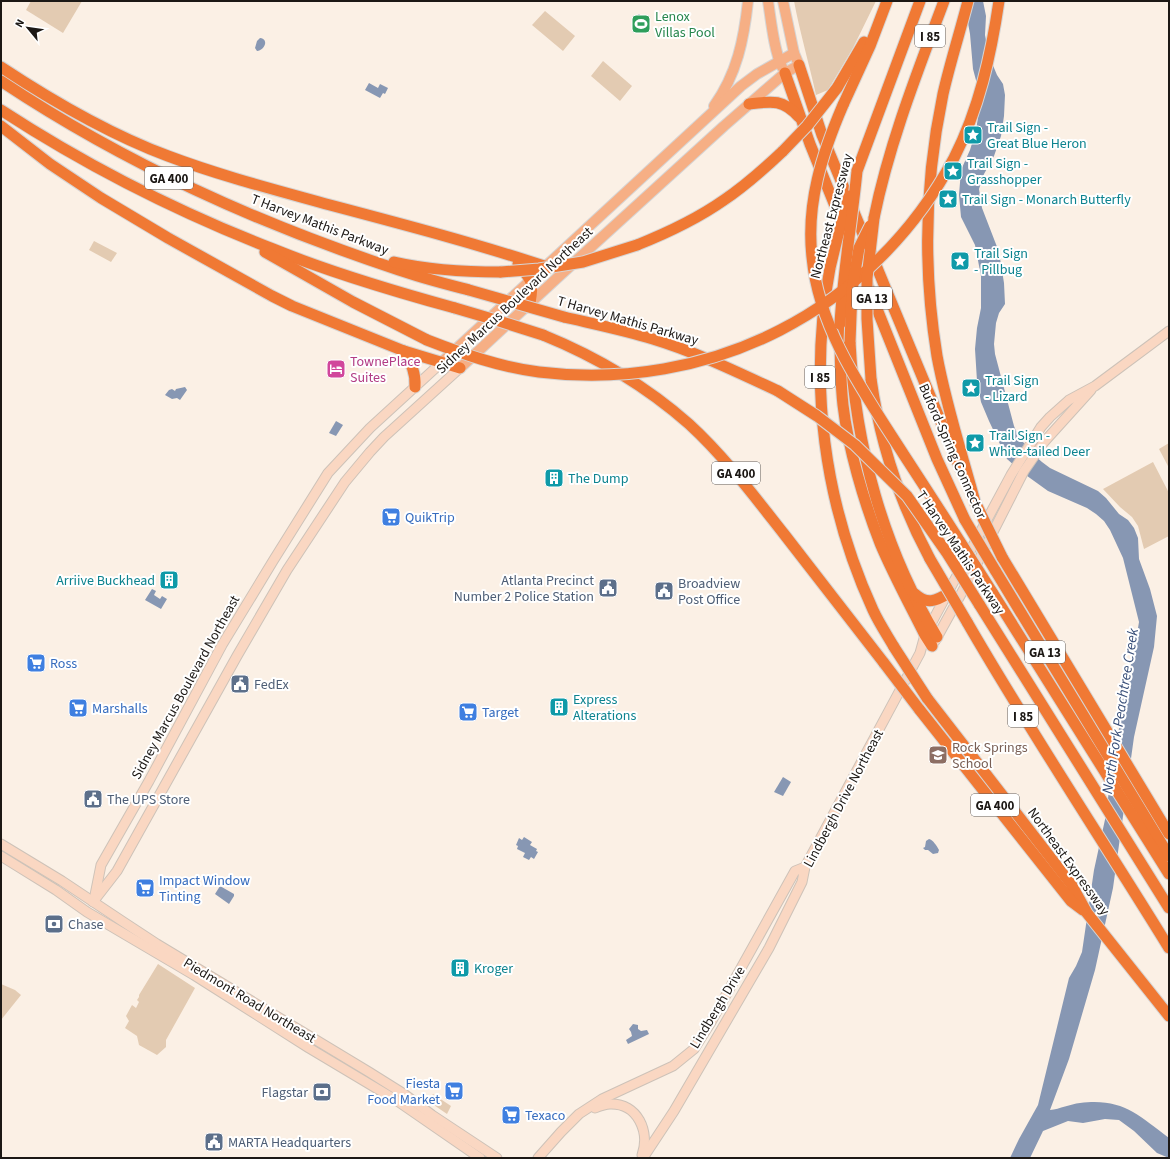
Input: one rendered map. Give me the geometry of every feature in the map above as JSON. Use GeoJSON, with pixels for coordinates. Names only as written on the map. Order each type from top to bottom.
{"type":"FeatureCollection","features":[{"type":"Feature","properties":{"kind":"highway"},"geometry":{"type":"LineString","coordinates":[[348,252],[419,267],[458,271],[501,272],[539,269],[583,262],[637,245],[673,229],[723,201],[784,151],[807,126],[837,88],[887,1]]}},
{"type":"Feature","properties":{"kind":"highway"},"geometry":{"type":"LineString","coordinates":[[887,1],[870,46],[843,105],[822,158],[812,207],[811,224],[812,258],[822,304],[835,339],[873,406],[1169,874]]}},
{"type":"Feature","properties":{"kind":"highway","name":"Northeast Expressway"},"geometry":{"type":"LineString","coordinates":[[920,1],[857,171],[838,235],[825,296],[820,362],[820,391],[825,448],[834,499],[849,550],[874,612],[894,647],[927,698],[1070,884],[1087,913],[1169,1016]]}},
{"type":"Feature","properties":{"kind":"highway","name":"I 85"},"geometry":{"type":"LineString","coordinates":[[944,1],[890,152],[874,218],[867,278],[867,319],[871,379],[882,434],[905,509],[930,559],[1007,691],[1169,948]]}},
{"type":"Feature","properties":{"kind":"highway"},"geometry":{"type":"LineString","coordinates":[[968,1],[943,95],[934,155],[929,205],[928,244],[932,314],[937,356],[942,380],[975,502]]}},
{"type":"Feature","properties":{"kind":"highway"},"geometry":{"type":"LineString","coordinates":[[223,229],[353,302],[426,340],[462,354],[499,364],[537,372],[577,376],[617,375],[692,364],[727,354],[776,333],[806,316],[837,295],[880,258],[914,219],[944,175],[966,131],[982,85],[990,54],[999,1]]}},
{"type":"Feature","properties":{"kind":"highway","name":"Buford-Spring Connector"},"geometry":{"type":"LineString","coordinates":[[799,65],[822,135],[975,502],[1002,557],[1169,834]]}},
{"type":"Feature","properties":{"kind":"highway"},"geometry":{"type":"LineString","coordinates":[[1,67],[40,92],[96,124],[119,136],[168,156],[266,188],[418,228],[544,266]]}},
{"type":"Feature","properties":{"kind":"highway","name":"Buford-Spring Connector"},"geometry":{"type":"LineString","coordinates":[[785,73],[828,188],[937,459],[965,520],[1169,856]]}},
{"type":"Feature","properties":{"kind":"highway","name":"T Harvey Mathis Parkway"},"geometry":{"type":"LineString","coordinates":[[1,81],[87,135],[155,171],[261,219],[400,270],[564,317],[652,339],[680,348],[778,391],[805,408],[855,445],[902,491],[924,518],[1169,908]]}},
{"type":"Feature","properties":{"kind":"highway"},"geometry":{"type":"LineString","coordinates":[[750,104],[770,101],[782,103],[791,108],[801,119]]}},
{"type":"Feature","properties":{"kind":"highway","name":"GA 400"},"geometry":{"type":"LineString","coordinates":[[1,110],[110,175],[223,229],[326,269],[506,323],[543,336],[586,354],[626,377],[669,407],[708,441],[742,481],[1071,901],[1087,913]]}},
{"type":"Feature","properties":{"kind":"highway"},"geometry":{"type":"LineString","coordinates":[[1,126],[76,182],[174,242],[284,302],[404,352],[460,368]]}},
{"type":"Feature","properties":{"kind":"highway"},"geometry":{"type":"LineString","coordinates":[[857,171],[844,277],[840,324],[840,352],[844,406],[859,478],[880,543],[891,568],[934,641]]}},
{"type":"Feature","properties":{"kind":"highway"},"geometry":{"type":"LineString","coordinates":[[874,218],[859,248],[852,290],[850,342],[851,369],[856,411],[874,495],[889,537],[914,594],[928,631]]}},
{"type":"Feature","properties":{"kind":"highway"},"geometry":{"type":"LineString","coordinates":[[510,255],[531,279],[532,292],[530,303]]}},
{"type":"Feature","properties":{"kind":"highway"},"geometry":{"type":"LineString","coordinates":[[404,352],[414,370],[415,387]]}},
{"type":"Feature","properties":{"kind":"highway"},"geometry":{"type":"LineString","coordinates":[[914,594],[921,599],[932,601],[940,599],[949,593]]}},
{"type":"Feature","properties":{"kind":"main road"},"geometry":{"type":"LineString","coordinates":[[702,123],[722,95],[733,72],[742,45],[748,1]]}},
{"type":"Feature","properties":{"kind":"main road","name":"GA 13"},"geometry":{"type":"LineString","coordinates":[[768,1],[780,62],[785,73]]}},
{"type":"Feature","properties":{"kind":"main road","name":"GA 13"},"geometry":{"type":"LineString","coordinates":[[783,1],[794,53],[799,65]]}},
{"type":"Feature","properties":{"kind":"main road","name":"Sidney Marcus Boulevard Northeast"},"geometry":{"type":"LineString","coordinates":[[93,902],[101,865],[222,645],[272,561],[328,473],[358,440],[544,266],[756,74],[794,53]]}},
{"type":"Feature","properties":{"kind":"main road","name":"Sidney Marcus Boulevard Northeast"},"geometry":{"type":"LineString","coordinates":[[93,902],[117,871],[237,656],[283,577],[345,482],[370,452],[530,303],[750,104],[785,73],[799,65]]}},
{"type":"Feature","properties":{"kind":"main road","name":"Lindbergh Drive Northeast"},"geometry":{"type":"LineString","coordinates":[[642,1158],[674,1111],[775,935],[802,882],[804,866],[920,653],[928,631],[1011,475],[1035,437],[1050,417],[1069,400],[1094,386],[1169,331]]}},
{"type":"Feature","properties":{"kind":"main road","name":"Lindbergh Drive Northeast"},"geometry":{"type":"LineString","coordinates":[[934,641],[966,585],[1024,471],[1044,442],[1094,386]]}},
{"type":"Feature","properties":{"kind":"main road"},"geometry":{"type":"LineString","coordinates":[[920,653],[934,641]]}},
{"type":"Feature","properties":{"kind":"main road","name":"Piedmont Road Northeast"},"geometry":{"type":"LineString","coordinates":[[1,844],[56,877],[164,948],[404,1094],[437,1119],[497,1158]]}},
{"type":"Feature","properties":{"kind":"main road","name":"Piedmont Road Northeast"},"geometry":{"type":"LineString","coordinates":[[1,856],[88,912],[194,975],[396,1100],[480,1158]]}},
{"type":"Feature","properties":{"kind":"main road","name":"Lindbergh Drive"},"geometry":{"type":"LineString","coordinates":[[538,1158],[579,1114],[602,1099],[673,1066],[694,1049],[711,1022],[795,871],[804,866]]}},
{"type":"Feature","properties":{"kind":"main road"},"geometry":{"type":"LineString","coordinates":[[579,1114],[593,1108],[610,1104],[630,1110],[640,1121],[645,1135],[645,1147],[642,1158]]}},
{"type":"Feature","properties":{"kind":"shaded area"},"geometry":{"type":"Polygon","coordinates":[[[31,1],[82,1],[63,33],[26,10],[31,1]]]}},
{"type":"Feature","properties":{"kind":"shaded area"},"geometry":{"type":"Polygon","coordinates":[[[794,1],[876,1],[853,48],[828,90],[816,95],[799,25],[794,1]]]}},
{"type":"Feature","properties":{"kind":"shaded area"},"geometry":{"type":"Polygon","coordinates":[[[545,11],[575,36],[563,51],[532,25],[545,11]]]}},
{"type":"Feature","properties":{"kind":"shaded area"},"geometry":{"type":"Polygon","coordinates":[[[603,61],[632,86],[620,101],[591,76],[603,61]]]}},
{"type":"Feature","properties":{"kind":"shaded area"},"geometry":{"type":"Polygon","coordinates":[[[94,241],[117,253],[111,262],[89,250],[94,241]]]}},
{"type":"Feature","properties":{"kind":"shaded area"},"geometry":{"type":"Polygon","coordinates":[[[1169,443],[1169,468],[1159,449],[1169,443]]]}},
{"type":"Feature","properties":{"kind":"shaded area"},"geometry":{"type":"Polygon","coordinates":[[[1153,462],[1169,493],[1169,536],[1144,549],[1138,526],[1132,517],[1103,489],[1153,462]]]}},
{"type":"Feature","properties":{"kind":"shaded area"},"geometry":{"type":"Polygon","coordinates":[[[158,964],[195,988],[166,1040],[166,1047],[157,1055],[139,1045],[137,1036],[125,1028],[129,1021],[126,1016],[132,1005],[136,1008],[139,1002],[137,1000],[139,995],[158,964]]]}},
{"type":"Feature","properties":{"kind":"shaded area"},"geometry":{"type":"Polygon","coordinates":[[[1,984],[15,990],[21,995],[1,1020],[1,984]]]}},
{"type":"Feature","properties":{"kind":"shaded area"},"geometry":{"type":"Polygon","coordinates":[[[433,1094],[451,1106],[447,1114],[428,1101],[433,1094]]]}},
{"type":"Feature","properties":{"kind":"water"},"geometry":{"type":"Polygon","coordinates":[[[964,1],[983,1],[986,16],[985,35],[989,56],[997,75],[1003,84],[1005,95],[1001,136],[994,156],[984,174],[979,189],[982,208],[999,252],[1004,283],[1005,304],[999,313],[996,323],[994,344],[995,354],[1014,426],[1018,436],[1042,462],[1050,468],[1098,491],[1119,514],[1128,520],[1134,528],[1138,538],[1139,559],[1150,589],[1157,616],[1154,647],[1134,737],[1113,888],[1095,970],[1069,1059],[1050,1110],[1072,1104],[1095,1102],[1107,1103],[1128,1110],[1138,1115],[1169,1138],[1169,1158],[1157,1153],[1134,1131],[1119,1120],[1105,1119],[1083,1123],[1068,1121],[1043,1131],[1030,1158],[1010,1158],[1038,1105],[1069,978],[1082,952],[1094,870],[1106,815],[1114,749],[1121,721],[1122,700],[1134,652],[1139,622],[1123,558],[1110,530],[1104,521],[1087,508],[1048,491],[1007,459],[981,402],[977,381],[975,349],[981,308],[981,276],[975,245],[961,217],[959,195],[961,170],[970,150],[976,130],[981,99],[973,69],[970,34],[964,1]]]}},
{"type":"Feature","properties":{"kind":"water","name":"Lenox Villas Pool"},"geometry":{"type":"Polygon","coordinates":[[[639,14],[643,17],[643,23],[650,28],[647,32],[642,33],[639,30],[635,19],[639,14]]]}},
{"type":"Feature","properties":{"kind":"water"},"geometry":{"type":"Polygon","coordinates":[[[260,38],[264,40],[265,44],[262,49],[257,51],[255,48],[257,41],[260,38]]]}},
{"type":"Feature","properties":{"kind":"water"},"geometry":{"type":"Polygon","coordinates":[[[369,83],[378,88],[380,84],[388,88],[385,94],[383,93],[380,98],[365,90],[369,83]]]}},
{"type":"Feature","properties":{"kind":"water"},"geometry":{"type":"Polygon","coordinates":[[[185,387],[187,390],[180,400],[177,398],[172,399],[165,395],[169,390],[172,389],[175,391],[176,389],[185,387]]]}},
{"type":"Feature","properties":{"kind":"water"},"geometry":{"type":"Polygon","coordinates":[[[336,421],[343,425],[336,436],[329,433],[336,421]]]}},
{"type":"Feature","properties":{"kind":"water"},"geometry":{"type":"Polygon","coordinates":[[[152,589],[156,591],[154,595],[160,599],[162,596],[167,599],[161,609],[145,600],[152,589]]]}},
{"type":"Feature","properties":{"kind":"water"},"geometry":{"type":"Polygon","coordinates":[[[783,777],[791,782],[783,796],[774,792],[783,777]]]}},
{"type":"Feature","properties":{"kind":"water"},"geometry":{"type":"Polygon","coordinates":[[[524,837],[532,842],[530,845],[537,849],[536,851],[538,852],[534,859],[531,857],[529,860],[523,857],[525,853],[517,849],[518,846],[516,845],[519,838],[522,840],[524,837]]]}},
{"type":"Feature","properties":{"kind":"water"},"geometry":{"type":"Polygon","coordinates":[[[929,839],[939,850],[938,853],[933,854],[923,848],[925,847],[926,841],[929,839]]]}},
{"type":"Feature","properties":{"kind":"water"},"geometry":{"type":"Polygon","coordinates":[[[220,886],[234,894],[229,904],[215,894],[220,886]]]}},
{"type":"Feature","properties":{"kind":"water"},"geometry":{"type":"Polygon","coordinates":[[[633,1024],[638,1025],[638,1029],[641,1031],[647,1030],[649,1034],[628,1044],[626,1040],[632,1036],[629,1029],[633,1024]]]}},
{"type":"Feature","properties":{"kind":"place","name":"Lenox Villas Pool"},"geometry":{"type":"Point","coordinates":[641,24]}},
{"type":"Feature","properties":{"kind":"place","name":"Trail Sign - Great Blue Heron"},"geometry":{"type":"Point","coordinates":[973,135]}},
{"type":"Feature","properties":{"kind":"place","name":"Trail Sign - Grasshopper"},"geometry":{"type":"Point","coordinates":[953,171]}},
{"type":"Feature","properties":{"kind":"place","name":"Trail Sign - Monarch Butterfly"},"geometry":{"type":"Point","coordinates":[948,199]}},
{"type":"Feature","properties":{"kind":"place","name":"Trail Sign - Pillbug"},"geometry":{"type":"Point","coordinates":[960,261]}},
{"type":"Feature","properties":{"kind":"place","name":"TownePlace Suites"},"geometry":{"type":"Point","coordinates":[336,369]}},
{"type":"Feature","properties":{"kind":"place","name":"Trail Sign - Lizard"},"geometry":{"type":"Point","coordinates":[971,388]}},
{"type":"Feature","properties":{"kind":"place","name":"Trail Sign - White-tailed Deer"},"geometry":{"type":"Point","coordinates":[975,443]}},
{"type":"Feature","properties":{"kind":"place","name":"The Dump"},"geometry":{"type":"Point","coordinates":[554,478]}},
{"type":"Feature","properties":{"kind":"place","name":"QuikTrip"},"geometry":{"type":"Point","coordinates":[391,517]}},
{"type":"Feature","properties":{"kind":"place","name":"Arriive Buckhead"},"geometry":{"type":"Point","coordinates":[169,580]}},
{"type":"Feature","properties":{"kind":"place","name":"Atlanta Precinct Number 2 Police Station"},"geometry":{"type":"Point","coordinates":[608,588]}},
{"type":"Feature","properties":{"kind":"place","name":"Broadview Post Office"},"geometry":{"type":"Point","coordinates":[664,591]}},
{"type":"Feature","properties":{"kind":"place","name":"Ross"},"geometry":{"type":"Point","coordinates":[36,663]}},
{"type":"Feature","properties":{"kind":"place","name":"FedEx"},"geometry":{"type":"Point","coordinates":[240,684]}},
{"type":"Feature","properties":{"kind":"place","name":"Express Alterations"},"geometry":{"type":"Point","coordinates":[559,707]}},
{"type":"Feature","properties":{"kind":"place","name":"Marshalls"},"geometry":{"type":"Point","coordinates":[78,708]}},
{"type":"Feature","properties":{"kind":"place","name":"Target"},"geometry":{"type":"Point","coordinates":[468,712]}},
{"type":"Feature","properties":{"kind":"place","name":"Rock Springs School"},"geometry":{"type":"Point","coordinates":[938,755]}},
{"type":"Feature","properties":{"kind":"place","name":"The UPS Store"},"geometry":{"type":"Point","coordinates":[93,799]}},
{"type":"Feature","properties":{"kind":"place","name":"Impact Window Tinting"},"geometry":{"type":"Point","coordinates":[145,888]}},
{"type":"Feature","properties":{"kind":"place","name":"Chase"},"geometry":{"type":"Point","coordinates":[54,924]}},
{"type":"Feature","properties":{"kind":"place","name":"Kroger"},"geometry":{"type":"Point","coordinates":[460,968]}},
{"type":"Feature","properties":{"kind":"place","name":"Fiesta Food Market"},"geometry":{"type":"Point","coordinates":[454,1091]}},
{"type":"Feature","properties":{"kind":"place","name":"Flagstar"},"geometry":{"type":"Point","coordinates":[322,1092]}},
{"type":"Feature","properties":{"kind":"place","name":"Texaco"},"geometry":{"type":"Point","coordinates":[511,1115]}},
{"type":"Feature","properties":{"kind":"place","name":"MARTA Headquarters"},"geometry":{"type":"Point","coordinates":[214,1142]}},
{"type":"Feature","properties":{"kind":"water label","name":"North Fork Peachtree Creek"},"geometry":{"type":"Point","coordinates":[1120,711]}}]}
